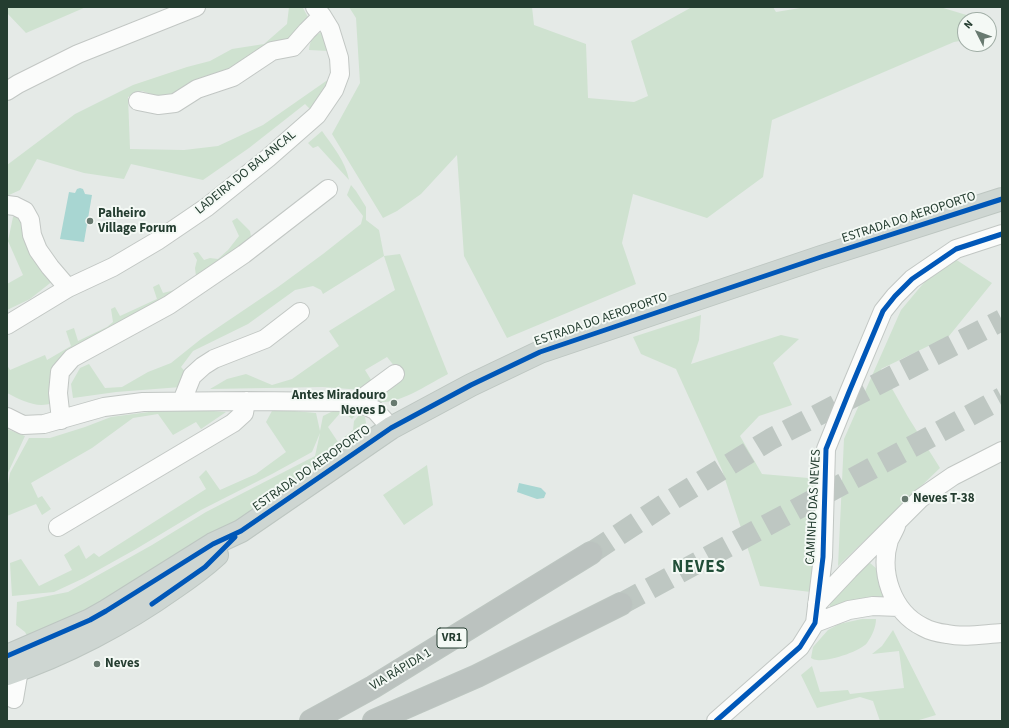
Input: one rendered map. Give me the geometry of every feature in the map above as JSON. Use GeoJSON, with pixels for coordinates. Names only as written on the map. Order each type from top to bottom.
{"type":"FeatureCollection","features":[{"type":"Feature","properties":{"kind":"highway","name":"VIA RÁPIDA 1"},"geometry":{"type":"LineString","coordinates":[[311,721],[373,687],[590,553]]}},
{"type":"Feature","properties":{"kind":"highway"},"geometry":{"type":"LineString","coordinates":[[374,721],[477,676],[620,604]]}},
{"type":"Feature","properties":{"kind":"main road","name":"ESTRADA DO AEROPORTO"},"geometry":{"type":"LineString","coordinates":[[11,667],[106,612],[213,544],[241,531],[391,428],[471,385],[540,352],[1002,199]]}},
{"type":"Feature","properties":{"kind":"main road","name":"ESTRADA DO AEROPORTO"},"geometry":{"type":"LineString","coordinates":[[11,667],[78,644],[152,604],[205,567],[241,531]]}},
{"type":"Feature","properties":{"kind":"street"},"geometry":{"type":"LineString","coordinates":[[7,91],[78,54],[196,7]]}},
{"type":"Feature","properties":{"kind":"street"},"geometry":{"type":"LineString","coordinates":[[138,101],[158,105],[175,103],[197,89],[233,78],[272,52],[293,47],[319,11]]}},
{"type":"Feature","properties":{"kind":"street","name":"LADEIRA DO BALANCAL"},"geometry":{"type":"LineString","coordinates":[[7,325],[68,288],[113,267],[157,241],[207,207],[268,158],[317,115],[334,90],[340,74],[339,58],[335,42],[330,29],[319,11]]}},
{"type":"Feature","properties":{"kind":"street"},"geometry":{"type":"LineString","coordinates":[[61,420],[58,393],[60,372],[72,358],[169,305],[244,254],[328,189]]}},
{"type":"Feature","properties":{"kind":"street"},"geometry":{"type":"LineString","coordinates":[[7,205],[15,206],[25,211],[30,220],[32,235],[38,250],[50,268],[68,288]]}},
{"type":"Feature","properties":{"kind":"street","name":"CAMINHO DAS NEVES"},"geometry":{"type":"LineString","coordinates":[[716,721],[800,647],[815,623],[823,557],[826,449],[883,311],[912,279],[956,249],[1002,234]]}},
{"type":"Feature","properties":{"kind":"street"},"geometry":{"type":"LineString","coordinates":[[182,401],[192,376],[203,366],[214,359],[265,339],[300,312]]}},
{"type":"Feature","properties":{"kind":"street"},"geometry":{"type":"LineString","coordinates":[[357,402],[395,374]]}},
{"type":"Feature","properties":{"kind":"street"},"geometry":{"type":"LineString","coordinates":[[58,527],[233,423],[244,412],[246,401]]}},
{"type":"Feature","properties":{"kind":"street"},"geometry":{"type":"LineString","coordinates":[[7,416],[23,425],[44,424],[104,407],[143,402],[357,402],[375,410],[391,428]]}},
{"type":"Feature","properties":{"kind":"street"},"geometry":{"type":"LineString","coordinates":[[817,604],[920,498],[952,476],[1002,451]]}},
{"type":"Feature","properties":{"kind":"street"},"geometry":{"type":"LineString","coordinates":[[898,520],[889,541],[885,563],[888,584],[899,607],[923,628],[947,634],[966,636],[1002,633]]}},
{"type":"Feature","properties":{"kind":"street"},"geometry":{"type":"LineString","coordinates":[[815,623],[849,610],[873,606],[899,607]]}},
{"type":"Feature","properties":{"kind":"street"},"geometry":{"type":"LineString","coordinates":[[11,667],[11,697]]}},
{"type":"Feature","properties":{"kind":"green space"},"geometry":{"type":"Polygon","coordinates":[[[7,7],[86,7],[26,33],[7,13],[7,7]]]}},
{"type":"Feature","properties":{"kind":"green space"},"geometry":{"type":"Polygon","coordinates":[[[289,7],[303,8],[309,19],[287,40],[231,69],[206,76],[172,95],[157,96],[142,91],[128,97],[130,149],[184,150],[218,146],[263,125],[329,79],[325,91],[312,111],[305,104],[249,148],[203,180],[131,164],[124,179],[84,173],[37,159],[20,190],[7,196],[7,165],[75,114],[133,85],[210,61],[232,49],[264,44],[287,24],[289,7]]]}},
{"type":"Feature","properties":{"kind":"green space"},"geometry":{"type":"Polygon","coordinates":[[[349,7],[532,7],[534,25],[586,44],[588,98],[634,102],[648,96],[631,41],[692,7],[773,7],[776,12],[806,7],[940,7],[957,12],[957,41],[772,120],[763,177],[707,218],[633,194],[622,243],[636,284],[507,338],[464,256],[457,155],[421,194],[397,211],[383,218],[332,134],[360,83],[356,18],[349,7]]]}},
{"type":"Feature","properties":{"kind":"green space"},"geometry":{"type":"Polygon","coordinates":[[[322,32],[329,51],[309,50],[312,39],[322,32]]]}},
{"type":"Feature","properties":{"kind":"green space"},"geometry":{"type":"Polygon","coordinates":[[[322,131],[342,160],[349,180],[318,146],[313,148],[308,143],[322,131]]]}},
{"type":"Feature","properties":{"kind":"green space"},"geometry":{"type":"Polygon","coordinates":[[[351,185],[366,207],[366,220],[379,230],[384,256],[323,294],[321,290],[313,286],[295,290],[248,324],[193,351],[181,367],[188,375],[181,387],[116,392],[73,398],[71,384],[80,368],[89,364],[105,388],[122,387],[148,372],[171,363],[201,339],[278,287],[323,254],[361,224],[363,216],[347,195],[351,185]]]}},
{"type":"Feature","properties":{"kind":"green space"},"geometry":{"type":"Polygon","coordinates":[[[21,213],[54,280],[30,299],[7,310],[7,284],[23,275],[8,241],[13,217],[21,213]]]}},
{"type":"Feature","properties":{"kind":"green space"},"geometry":{"type":"Polygon","coordinates":[[[237,218],[250,231],[252,242],[86,348],[52,403],[46,405],[35,404],[23,401],[7,393],[7,365],[10,370],[45,355],[47,360],[71,346],[66,331],[74,328],[78,341],[107,327],[113,322],[111,309],[115,307],[120,316],[157,299],[153,287],[159,284],[163,293],[175,290],[196,276],[195,268],[197,260],[193,253],[198,252],[204,260],[210,258],[218,259],[228,250],[239,236],[232,221],[237,218]]]}},
{"type":"Feature","properties":{"kind":"green space"},"geometry":{"type":"Polygon","coordinates":[[[400,254],[448,374],[413,393],[394,401],[385,402],[377,401],[377,394],[400,373],[387,357],[365,370],[373,383],[362,390],[323,387],[210,389],[227,379],[246,374],[272,385],[292,379],[339,346],[329,331],[395,290],[384,256],[400,254]]]}},
{"type":"Feature","properties":{"kind":"green space"},"geometry":{"type":"Polygon","coordinates":[[[952,257],[992,283],[949,336],[881,369],[908,417],[940,468],[838,566],[844,439],[901,310],[927,279],[952,257]]]}},
{"type":"Feature","properties":{"kind":"green space"},"geometry":{"type":"Polygon","coordinates":[[[701,315],[699,340],[691,364],[781,335],[799,339],[773,363],[792,405],[759,416],[740,436],[762,474],[820,479],[811,592],[760,586],[722,470],[676,369],[641,354],[633,337],[701,315]]]}},
{"type":"Feature","properties":{"kind":"green space"},"geometry":{"type":"Polygon","coordinates":[[[179,408],[226,412],[201,429],[196,422],[173,435],[158,414],[133,418],[92,448],[31,483],[38,498],[42,496],[51,509],[42,515],[36,504],[7,516],[7,489],[10,473],[29,438],[50,438],[111,417],[179,408]]]}},
{"type":"Feature","properties":{"kind":"green space"},"geometry":{"type":"Polygon","coordinates":[[[346,408],[357,413],[352,419],[342,411],[328,427],[338,442],[353,430],[354,421],[360,414],[365,417],[366,423],[362,431],[245,515],[149,576],[30,641],[25,632],[16,625],[17,602],[68,592],[152,545],[206,512],[315,456],[320,433],[312,452],[201,510],[84,578],[54,592],[12,596],[10,563],[21,559],[39,586],[72,570],[64,555],[79,545],[86,559],[94,553],[99,557],[206,489],[199,477],[206,470],[220,490],[256,474],[286,452],[266,422],[273,409],[316,413],[320,431],[323,416],[335,410],[346,408]]]}},
{"type":"Feature","properties":{"kind":"green space"},"geometry":{"type":"Polygon","coordinates":[[[7,429],[25,436],[7,475],[7,429]]]}},
{"type":"Feature","properties":{"kind":"green space"},"geometry":{"type":"Polygon","coordinates":[[[427,465],[433,505],[404,525],[383,495],[427,465]]]}},
{"type":"Feature","properties":{"kind":"green space"},"geometry":{"type":"Polygon","coordinates":[[[870,563],[877,569],[885,597],[830,608],[831,602],[867,564],[870,563]]]}},
{"type":"Feature","properties":{"kind":"green space"},"geometry":{"type":"Polygon","coordinates":[[[862,619],[876,619],[872,634],[864,646],[836,658],[816,660],[811,658],[813,647],[828,630],[839,624],[862,619]]]}},
{"type":"Feature","properties":{"kind":"green space"},"geometry":{"type":"Polygon","coordinates":[[[893,630],[936,715],[916,721],[880,721],[873,701],[860,697],[817,708],[801,675],[812,666],[820,692],[848,690],[850,694],[904,688],[899,651],[872,654],[882,646],[893,630]]]}},
{"type":"Feature","properties":{"kind":"water"},"geometry":{"type":"Polygon","coordinates":[[[77,189],[83,189],[85,194],[92,195],[84,242],[60,239],[69,192],[75,193],[77,189]]]}},
{"type":"Feature","properties":{"kind":"water"},"geometry":{"type":"Polygon","coordinates":[[[519,483],[541,488],[546,493],[544,498],[537,499],[517,492],[519,483]]]}},
{"type":"Feature","properties":{"kind":"tunnel"},"geometry":{"type":"LineString","coordinates":[[591,553],[670,501],[771,439],[1002,320]]}},
{"type":"Feature","properties":{"kind":"tunnel"},"geometry":{"type":"LineString","coordinates":[[621,604],[1002,398]]}},
{"type":"Feature","properties":{"kind":"cycle path"},"geometry":{"type":"LineString","coordinates":[[7,656],[90,620],[106,611],[213,544],[241,531],[391,428],[471,385],[540,352],[821,257],[1002,199]]}},
{"type":"Feature","properties":{"kind":"cycle path"},"geometry":{"type":"LineString","coordinates":[[716,721],[800,647],[815,623],[823,557],[826,449],[883,311],[912,279],[956,249],[1002,234]]}},
{"type":"Feature","properties":{"kind":"cycle path"},"geometry":{"type":"LineString","coordinates":[[152,604],[205,567],[235,537]]}},
{"type":"Feature","properties":{"kind":"place","name":"Palheiro Village Forum"},"geometry":{"type":"Point","coordinates":[90,221]}},
{"type":"Feature","properties":{"kind":"place","name":"Antes Miradouro Neves D"},"geometry":{"type":"Point","coordinates":[394,403]}},
{"type":"Feature","properties":{"kind":"place","name":"Neves T-38"},"geometry":{"type":"Point","coordinates":[905,499]}},
{"type":"Feature","properties":{"kind":"place","name":"Neves"},"geometry":{"type":"Point","coordinates":[97,664]}},
{"type":"Feature","properties":{"kind":"district","name":"NEVES"},"geometry":{"type":"Point","coordinates":[699,568]}}]}
